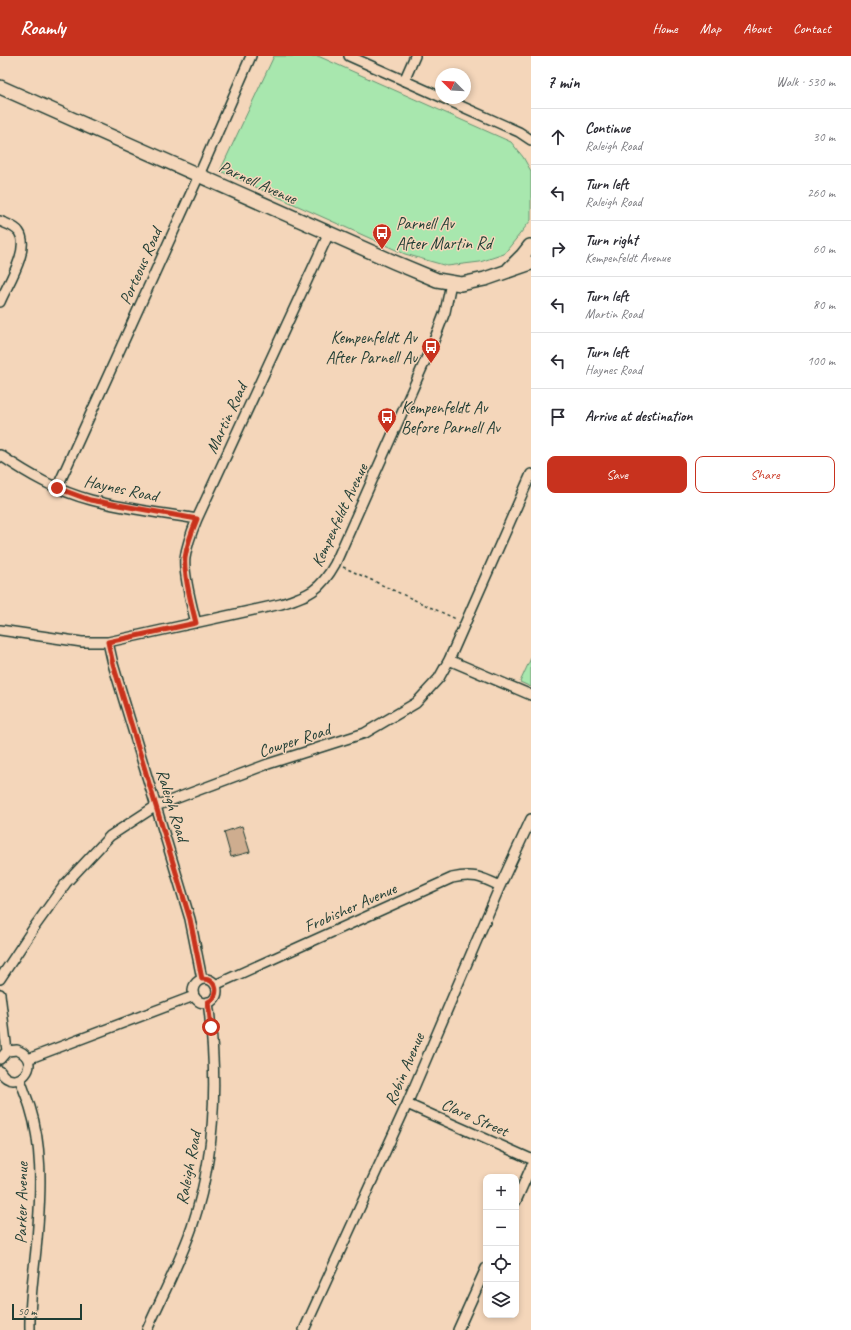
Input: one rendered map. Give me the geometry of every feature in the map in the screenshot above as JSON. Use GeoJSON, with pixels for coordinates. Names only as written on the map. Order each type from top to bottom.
{"type":"FeatureCollection","features":[{"type":"Feature","properties":{"kind":"street","name":"Porteous Road"},"geometry":{"type":"LineString","coordinates":[[57,488],[199,175],[251,56]]}},
{"type":"Feature","properties":{"kind":"street"},"geometry":{"type":"LineString","coordinates":[[349,56],[435,95]]}},
{"type":"Feature","properties":{"kind":"street"},"geometry":{"type":"LineString","coordinates":[[404,81],[415,56]]}},
{"type":"Feature","properties":{"kind":"street","name":"Parnell Avenue"},"geometry":{"type":"LineString","coordinates":[[0,87],[437,280],[461,284],[471,283],[531,263]]}},
{"type":"Feature","properties":{"kind":"street"},"geometry":{"type":"LineString","coordinates":[[456,104],[519,132],[531,140]]}},
{"type":"Feature","properties":{"kind":"street"},"geometry":{"type":"LineString","coordinates":[[0,221],[18,231],[21,238],[22,247],[21,256],[0,302]]}},
{"type":"Feature","properties":{"kind":"street","name":"Martin Road"},"geometry":{"type":"LineString","coordinates":[[196,623],[186,573],[185,560],[189,541],[197,519],[329,233]]}},
{"type":"Feature","properties":{"kind":"street","name":"Parnell Avenue"},"geometry":{"type":"LineString","coordinates":[[506,271],[531,248]]}},
{"type":"Feature","properties":{"kind":"street","name":"Kempenfeldt Avenue"},"geometry":{"type":"LineString","coordinates":[[0,630],[82,642],[108,642],[281,604],[306,596],[322,584],[328,577],[335,564],[434,343],[445,312],[451,283]]}},
{"type":"Feature","properties":{"kind":"street","name":"Haynes Road"},"geometry":{"type":"LineString","coordinates":[[0,455],[30,475],[57,488],[90,500],[197,519]]}},
{"type":"Feature","properties":{"kind":"street","name":"Cowper Road"},"geometry":{"type":"LineString","coordinates":[[0,979],[66,883],[110,836],[156,806],[268,764],[365,733],[416,703],[439,678],[449,660],[531,474]]}},
{"type":"Feature","properties":{"kind":"street","name":"Raleigh Road"},"geometry":{"type":"LineString","coordinates":[[108,642],[113,664],[190,919],[202,979]]}},
{"type":"Feature","properties":{"kind":"street"},"geometry":{"type":"LineString","coordinates":[[449,660],[531,695]]}},
{"type":"Feature","properties":{"kind":"street","name":"Robin Avenue"},"geometry":{"type":"LineString","coordinates":[[304,1330],[407,1104],[500,886],[531,819]]}},
{"type":"Feature","properties":{"kind":"street","name":"Frobisher Avenue"},"geometry":{"type":"LineString","coordinates":[[215,985],[452,878],[470,875],[483,878],[500,886]]}},
{"type":"Feature","properties":{"kind":"street"},"geometry":{"type":"LineString","coordinates":[[202,979],[209,980],[215,985],[216,988],[216,995],[208,1002],[200,1001],[194,996],[194,986],[202,979]]}},
{"type":"Feature","properties":{"kind":"street"},"geometry":{"type":"LineString","coordinates":[[0,994],[7,1051]]}},
{"type":"Feature","properties":{"kind":"street"},"geometry":{"type":"LineString","coordinates":[[28,1059],[194,996]]}},
{"type":"Feature","properties":{"kind":"street","name":"Raleigh Road"},"geometry":{"type":"LineString","coordinates":[[146,1330],[192,1228],[204,1180],[210,1148],[214,1101],[213,1063],[208,1002]]}},
{"type":"Feature","properties":{"kind":"street"},"geometry":{"type":"LineString","coordinates":[[0,1059],[7,1051],[17,1050],[22,1052],[28,1059],[28,1069],[26,1074],[20,1079],[9,1079],[0,1071]]}},
{"type":"Feature","properties":{"kind":"street","name":"Parker Avenue"},"geometry":{"type":"LineString","coordinates":[[20,1079],[30,1108],[37,1141],[40,1171],[38,1226],[29,1312],[30,1330]]}},
{"type":"Feature","properties":{"kind":"street","name":"Clare Street"},"geometry":{"type":"LineString","coordinates":[[407,1104],[531,1159]]}},
{"type":"Feature","properties":{"kind":"street"},"geometry":{"type":"LineString","coordinates":[[519,1194],[531,1167]]}},
{"type":"Feature","properties":{"kind":"street"},"geometry":{"type":"LineString","coordinates":[[458,1330],[483,1275]]}},
{"type":"Feature","properties":{"kind":"path"},"geometry":{"type":"LineString","coordinates":[[335,564],[465,624]]}},
{"type":"Feature","properties":{"kind":"green space"},"geometry":{"type":"Polygon","coordinates":[[[274,56],[318,56],[511,142],[523,157],[531,171],[531,220],[504,254],[480,262],[447,266],[405,254],[220,171],[274,56]]]}},
{"type":"Feature","properties":{"kind":"green space"},"geometry":{"type":"Polygon","coordinates":[[[531,658],[531,687],[520,682],[531,658]]]}},
{"type":"Feature","properties":{"kind":"building"},"geometry":{"type":"Polygon","coordinates":[[[242,826],[250,852],[231,857],[224,832],[242,826]]]}},
{"type":"Feature","properties":{"kind":"place","name":"Parnell Av After Martin Rd"},"geometry":{"type":"Point","coordinates":[382,250]}},
{"type":"Feature","properties":{"kind":"place","name":"Kempenfeldt Av After Parnell Av"},"geometry":{"type":"Point","coordinates":[431,364]}},
{"type":"Feature","properties":{"kind":"place","name":"Kempenfeldt Av Before Parnell Av"},"geometry":{"type":"Point","coordinates":[387,434]}},
{"type":"Feature","properties":{"kind":"route"},"geometry":{"type":"LineString","coordinates":[[57,488],[90,500],[197,519],[191,534],[185,560],[186,573],[196,623],[108,642],[113,664],[190,919],[202,979],[209,980],[215,985],[216,988],[216,995],[208,1002],[211,1027]]}}]}
